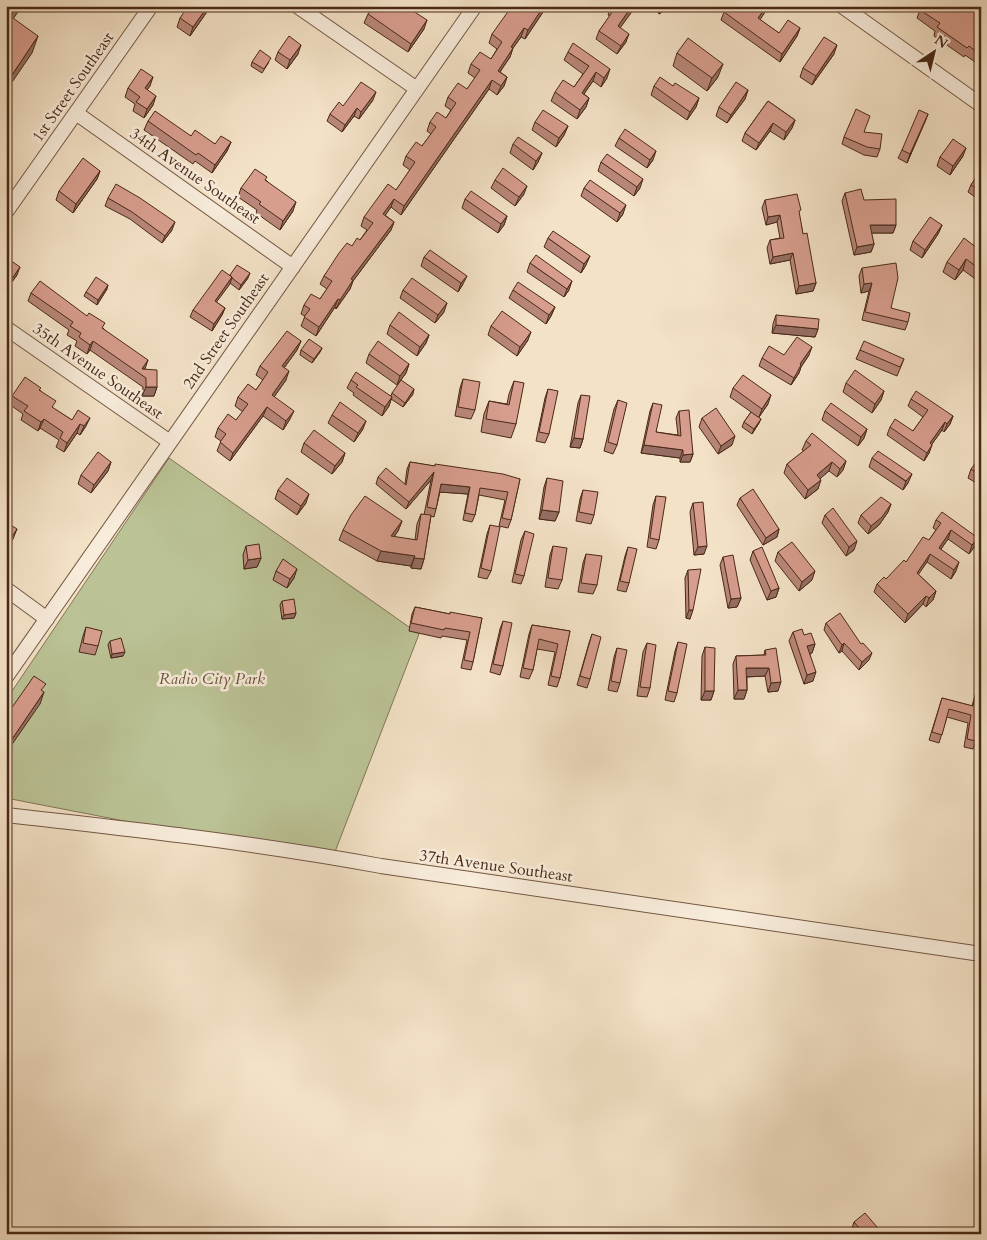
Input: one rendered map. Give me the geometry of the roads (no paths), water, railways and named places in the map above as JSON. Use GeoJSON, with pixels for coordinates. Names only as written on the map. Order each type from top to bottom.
{"type":"FeatureCollection","features":[{"type":"Feature","properties":{"kind":"street","name":"1st Street Southeast"},"geometry":{"type":"LineString","coordinates":[[6,212],[151,6]]}},
{"type":"Feature","properties":{"kind":"street"},"geometry":{"type":"LineString","coordinates":[[297,6],[417,89]]}},
{"type":"Feature","properties":{"kind":"street","name":"2nd Street Southeast"},"geometry":{"type":"LineString","coordinates":[[6,677],[475,6]]}},
{"type":"Feature","properties":{"kind":"street"},"geometry":{"type":"LineString","coordinates":[[842,6],[981,105]]}},
{"type":"Feature","properties":{"kind":"street","name":"34th Avenue Southeast"},"geometry":{"type":"LineString","coordinates":[[76,113],[293,267]]}},
{"type":"Feature","properties":{"kind":"street","name":"35th Avenue Southeast"},"geometry":{"type":"LineString","coordinates":[[6,328],[170,442]]}},
{"type":"Feature","properties":{"kind":"street"},"geometry":{"type":"LineString","coordinates":[[6,589],[47,619]]}},
{"type":"Feature","properties":{"kind":"street","name":"37th Avenue Southeast"},"geometry":{"type":"LineString","coordinates":[[6,815],[216,840],[981,954]]}},
{"type":"Feature","properties":{"kind":"park label","name":"Radio City Park"},"geometry":{"type":"Point","coordinates":[212,679]}}]}
